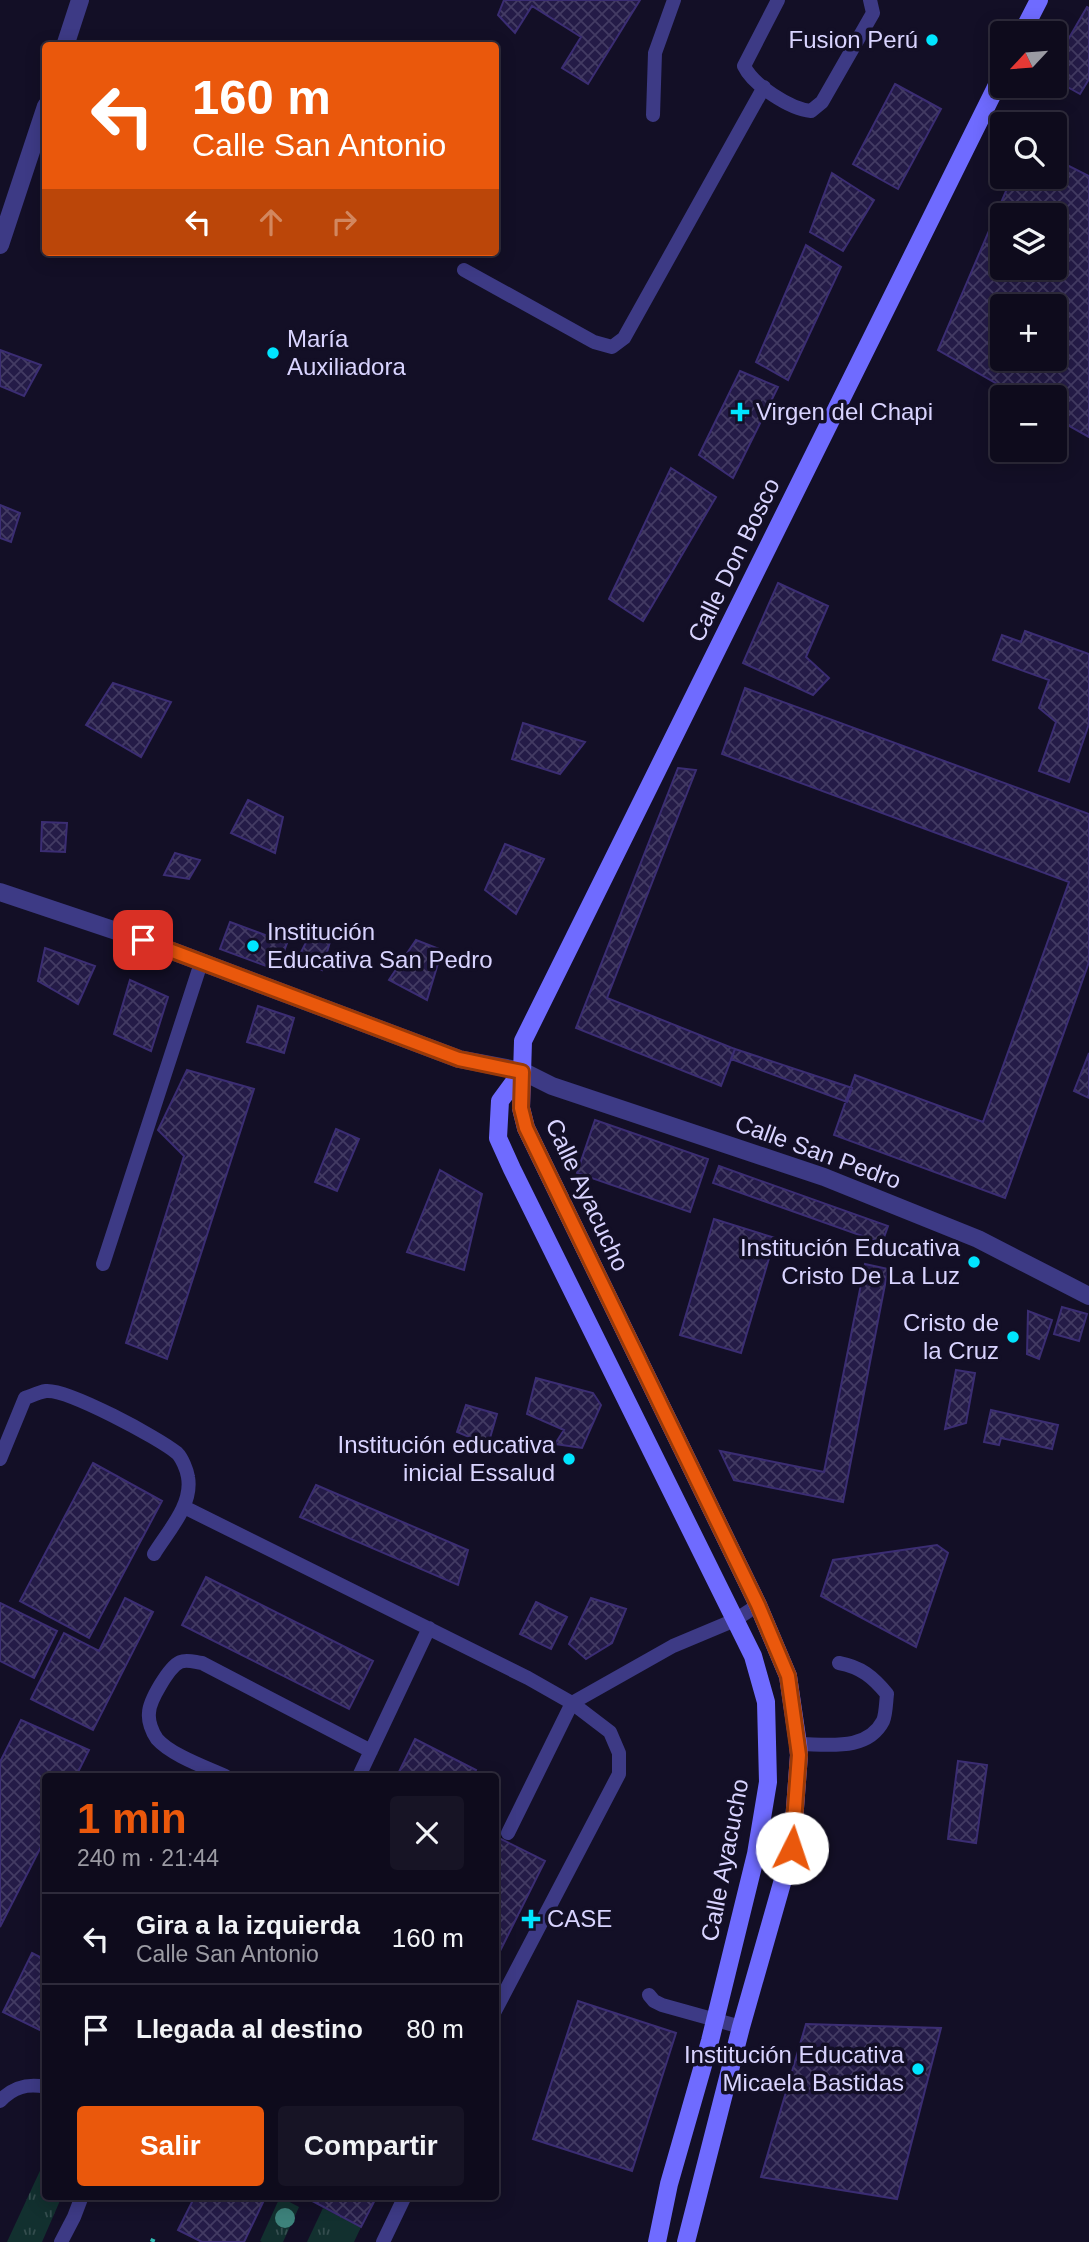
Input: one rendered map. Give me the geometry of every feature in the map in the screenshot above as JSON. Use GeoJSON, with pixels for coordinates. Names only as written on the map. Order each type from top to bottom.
{"type":"FeatureCollection","features":[{"type":"Feature","properties":{"kind":"street"},"geometry":{"type":"LineString","coordinates":[[66,42],[80,0]]}},
{"type":"Feature","properties":{"kind":"street"},"geometry":{"type":"LineString","coordinates":[[1028,21],[1039,0]]}},
{"type":"Feature","properties":{"kind":"street","name":"Calle Don Bosco"},"geometry":{"type":"LineString","coordinates":[[522,1072],[523,1041],[991,98]]}},
{"type":"Feature","properties":{"kind":"street"},"geometry":{"type":"LineString","coordinates":[[0,245],[42,118]]}},
{"type":"Feature","properties":{"kind":"street","name":"Calle San Pedro"},"geometry":{"type":"LineString","coordinates":[[0,892],[459,1059],[522,1072],[552,1087],[824,1177],[978,1239],[1089,1296]]}},
{"type":"Feature","properties":{"kind":"street","name":"Calle Ayacucho"},"geometry":{"type":"LineString","coordinates":[[522,1072],[521,1108],[526,1128],[758,1605],[788,1676],[798,1744],[792,1848],[741,2027],[685,2242]]}},
{"type":"Feature","properties":{"kind":"street","name":"Calle Ayacucho"},"geometry":{"type":"LineString","coordinates":[[522,1072],[500,1101],[498,1138],[753,1657],[766,1702],[768,1782],[757,1854],[715,2021],[669,2184],[657,2242]]}},
{"type":"Feature","properties":{"kind":"lane"},"geometry":{"type":"LineString","coordinates":[[653,116],[655,53],[674,0]]}},
{"type":"Feature","properties":{"kind":"lane"},"geometry":{"type":"LineString","coordinates":[[778,0],[744,66],[749,76],[764,87],[798,109],[811,111],[822,102],[873,12],[870,0]]}},
{"type":"Feature","properties":{"kind":"lane"},"geometry":{"type":"LineString","coordinates":[[464,270],[594,342],[612,346],[624,338],[764,87]]}},
{"type":"Feature","properties":{"kind":"lane"},"geometry":{"type":"LineString","coordinates":[[103,1264],[201,963]]}},
{"type":"Feature","properties":{"kind":"lane"},"geometry":{"type":"LineString","coordinates":[[0,1459],[25,1398],[46,1391],[70,1395],[143,1432],[179,1454],[188,1474],[189,1492],[184,1507],[154,1554]]}},
{"type":"Feature","properties":{"kind":"lane"},"geometry":{"type":"LineString","coordinates":[[184,1507],[528,1678],[572,1703],[610,1732],[619,1753],[619,1774],[499,2003]]}},
{"type":"Feature","properties":{"kind":"lane"},"geometry":{"type":"LineString","coordinates":[[509,1833],[572,1703],[673,1646],[735,1620],[758,1605]]}},
{"type":"Feature","properties":{"kind":"lane"},"geometry":{"type":"LineString","coordinates":[[360,1773],[429,1628]]}},
{"type":"Feature","properties":{"kind":"lane"},"geometry":{"type":"LineString","coordinates":[[219,1773],[165,1746],[155,1737],[150,1725],[148,1712],[152,1701],[169,1672],[181,1662],[202,1663],[371,1751]]}},
{"type":"Feature","properties":{"kind":"lane"},"geometry":{"type":"LineString","coordinates":[[798,1744],[857,1744],[872,1735],[884,1720],[887,1694],[874,1678],[861,1669],[839,1662]]}},
{"type":"Feature","properties":{"kind":"lane"},"geometry":{"type":"LineString","coordinates":[[649,1995],[662,2005],[741,2027]]}},
{"type":"Feature","properties":{"kind":"lane"},"geometry":{"type":"LineString","coordinates":[[0,2101],[9,2091],[23,2086],[42,2087]]}},
{"type":"Feature","properties":{"kind":"lane"},"geometry":{"type":"LineString","coordinates":[[61,2242],[80,2200]]}},
{"type":"Feature","properties":{"kind":"lane"},"geometry":{"type":"LineString","coordinates":[[383,2242],[403,2200]]}},
{"type":"Feature","properties":{"kind":"path"},"geometry":{"type":"LineString","coordinates":[[152,2242],[155,2235]]}},
{"type":"Feature","properties":{"kind":"green space"},"geometry":{"type":"Polygon","coordinates":[[[42,2166],[42,2200],[60,2200],[42,2242],[7,2242],[42,2166]]]}},
{"type":"Feature","properties":{"kind":"green space"},"geometry":{"type":"Polygon","coordinates":[[[279,2200],[286,2200],[299,2207],[283,2242],[260,2241],[279,2200]]]}},
{"type":"Feature","properties":{"kind":"green space"},"geometry":{"type":"Polygon","coordinates":[[[323,2208],[361,2227],[354,2242],[307,2242],[323,2208]]]}},
{"type":"Feature","properties":{"kind":"building"},"geometry":{"type":"Polygon","coordinates":[[[504,0],[640,0],[588,84],[562,68],[581,37],[532,6],[515,33],[498,15],[504,0]]]}},
{"type":"Feature","properties":{"kind":"building"},"geometry":{"type":"Polygon","coordinates":[[[1087,7],[1089,8],[1089,79],[1080,94],[1068,87],[1068,40],[1087,7]]]}},
{"type":"Feature","properties":{"kind":"building"},"geometry":{"type":"Polygon","coordinates":[[[895,84],[941,109],[898,189],[853,164],[895,84]]]}},
{"type":"Feature","properties":{"kind":"building"},"geometry":{"type":"Polygon","coordinates":[[[1067,165],[1089,176],[1089,437],[1067,425],[1067,385],[999,385],[938,350],[990,228],[990,280],[1067,280],[1067,203],[1001,203],[1007,189],[1067,189],[1067,165]]]}},
{"type":"Feature","properties":{"kind":"building"},"geometry":{"type":"Polygon","coordinates":[[[832,173],[874,200],[843,251],[810,232],[832,173]]]}},
{"type":"Feature","properties":{"kind":"building"},"geometry":{"type":"Polygon","coordinates":[[[806,245],[841,267],[788,380],[756,362],[806,245]]]}},
{"type":"Feature","properties":{"kind":"building"},"geometry":{"type":"Polygon","coordinates":[[[0,350],[41,365],[24,396],[0,386],[0,350]]]}},
{"type":"Feature","properties":{"kind":"building"},"geometry":{"type":"Polygon","coordinates":[[[740,371],[778,387],[733,478],[699,455],[740,371]]]}},
{"type":"Feature","properties":{"kind":"building"},"geometry":{"type":"Polygon","coordinates":[[[671,468],[716,497],[643,621],[609,599],[671,468]]]}},
{"type":"Feature","properties":{"kind":"building"},"geometry":{"type":"Polygon","coordinates":[[[0,505],[20,513],[11,542],[0,538],[0,505]]]}},
{"type":"Feature","properties":{"kind":"building"},"geometry":{"type":"Polygon","coordinates":[[[778,583],[828,606],[806,657],[829,678],[813,695],[743,663],[778,583]]]}},
{"type":"Feature","properties":{"kind":"building"},"geometry":{"type":"Polygon","coordinates":[[[1025,631],[1089,654],[1089,724],[1069,782],[1039,771],[1056,722],[1039,708],[1049,680],[993,660],[1002,635],[1021,642],[1025,631]]]}},
{"type":"Feature","properties":{"kind":"building"},"geometry":{"type":"Polygon","coordinates":[[[113,683],[171,702],[141,757],[86,725],[113,683]]]}},
{"type":"Feature","properties":{"kind":"building"},"geometry":{"type":"Polygon","coordinates":[[[745,688],[1089,814],[1089,962],[1005,1198],[834,1135],[855,1075],[983,1122],[1069,882],[722,754],[745,688]]]}},
{"type":"Feature","properties":{"kind":"building"},"geometry":{"type":"Polygon","coordinates":[[[523,723],[585,742],[560,774],[512,759],[523,723]]]}},
{"type":"Feature","properties":{"kind":"building"},"geometry":{"type":"Polygon","coordinates":[[[678,768],[696,770],[607,998],[735,1049],[721,1086],[576,1028],[678,768]]]}},
{"type":"Feature","properties":{"kind":"building"},"geometry":{"type":"Polygon","coordinates":[[[248,800],[283,817],[275,853],[231,833],[248,800]]]}},
{"type":"Feature","properties":{"kind":"building"},"geometry":{"type":"Polygon","coordinates":[[[42,822],[67,823],[65,852],[41,851],[42,822]]]}},
{"type":"Feature","properties":{"kind":"building"},"geometry":{"type":"Polygon","coordinates":[[[505,844],[544,859],[516,914],[485,890],[505,844]]]}},
{"type":"Feature","properties":{"kind":"building"},"geometry":{"type":"Polygon","coordinates":[[[175,853],[200,860],[189,879],[164,875],[175,853]]]}},
{"type":"Feature","properties":{"kind":"building","name":"Institución Educativa San Pedro"},"geometry":{"type":"Polygon","coordinates":[[[230,922],[287,943],[277,970],[220,949],[230,922]]]}},
{"type":"Feature","properties":{"kind":"building"},"geometry":{"type":"Polygon","coordinates":[[[315,925],[333,931],[322,970],[298,958],[315,925]]]}},
{"type":"Feature","properties":{"kind":"building"},"geometry":{"type":"Polygon","coordinates":[[[416,940],[442,950],[427,1000],[389,980],[416,940]]]}},
{"type":"Feature","properties":{"kind":"building"},"geometry":{"type":"Polygon","coordinates":[[[45,948],[95,966],[78,1004],[38,981],[45,948]]]}},
{"type":"Feature","properties":{"kind":"building"},"geometry":{"type":"Polygon","coordinates":[[[130,980],[168,997],[151,1051],[114,1034],[130,980]]]}},
{"type":"Feature","properties":{"kind":"building"},"geometry":{"type":"Polygon","coordinates":[[[258,1006],[294,1018],[284,1053],[247,1042],[258,1006]]]}},
{"type":"Feature","properties":{"kind":"building"},"geometry":{"type":"Polygon","coordinates":[[[735,1049],[852,1088],[847,1102],[731,1059],[735,1049]]]}},
{"type":"Feature","properties":{"kind":"building"},"geometry":{"type":"Polygon","coordinates":[[[1089,1053],[1089,1098],[1074,1091],[1089,1053]]]}},
{"type":"Feature","properties":{"kind":"building"},"geometry":{"type":"Polygon","coordinates":[[[187,1070],[254,1089],[167,1359],[126,1343],[184,1156],[158,1130],[187,1070]]]}},
{"type":"Feature","properties":{"kind":"building"},"geometry":{"type":"Polygon","coordinates":[[[595,1120],[708,1159],[690,1212],[577,1173],[595,1120]]]}},
{"type":"Feature","properties":{"kind":"building"},"geometry":{"type":"Polygon","coordinates":[[[336,1129],[359,1139],[337,1191],[315,1182],[336,1129]]]}},
{"type":"Feature","properties":{"kind":"building"},"geometry":{"type":"Polygon","coordinates":[[[719,1166],[888,1226],[882,1243],[713,1183],[719,1166]]]}},
{"type":"Feature","properties":{"kind":"building"},"geometry":{"type":"Polygon","coordinates":[[[440,1170],[482,1194],[464,1270],[407,1252],[440,1170]]]}},
{"type":"Feature","properties":{"kind":"building"},"geometry":{"type":"Polygon","coordinates":[[[714,1219],[775,1238],[741,1353],[680,1335],[714,1219]]]}},
{"type":"Feature","properties":{"kind":"building"},"geometry":{"type":"Polygon","coordinates":[[[865,1264],[888,1269],[843,1502],[734,1480],[720,1451],[824,1472],[865,1264]]]}},
{"type":"Feature","properties":{"kind":"building"},"geometry":{"type":"Polygon","coordinates":[[[1062,1307],[1087,1314],[1079,1341],[1054,1334],[1062,1307]]]}},
{"type":"Feature","properties":{"kind":"building"},"geometry":{"type":"Polygon","coordinates":[[[1028,1311],[1052,1320],[1039,1359],[1027,1354],[1028,1311]]]}},
{"type":"Feature","properties":{"kind":"building"},"geometry":{"type":"Polygon","coordinates":[[[956,1370],[975,1373],[966,1423],[945,1429],[956,1370]]]}},
{"type":"Feature","properties":{"kind":"building"},"geometry":{"type":"Polygon","coordinates":[[[536,1378],[593,1393],[601,1405],[582,1448],[555,1444],[564,1430],[527,1414],[536,1378]]]}},
{"type":"Feature","properties":{"kind":"building"},"geometry":{"type":"Polygon","coordinates":[[[466,1405],[497,1414],[488,1445],[457,1432],[466,1405]]]}},
{"type":"Feature","properties":{"kind":"building"},"geometry":{"type":"Polygon","coordinates":[[[991,1410],[1058,1425],[1052,1449],[1001,1438],[999,1445],[984,1442],[991,1410]]]}},
{"type":"Feature","properties":{"kind":"building"},"geometry":{"type":"Polygon","coordinates":[[[93,1463],[162,1501],[89,1638],[20,1601],[93,1463]]]}},
{"type":"Feature","properties":{"kind":"building"},"geometry":{"type":"Polygon","coordinates":[[[316,1485],[468,1550],[458,1585],[300,1517],[316,1485]]]}},
{"type":"Feature","properties":{"kind":"building"},"geometry":{"type":"Polygon","coordinates":[[[937,1545],[948,1553],[916,1647],[821,1596],[833,1560],[937,1545]]]}},
{"type":"Feature","properties":{"kind":"building"},"geometry":{"type":"Polygon","coordinates":[[[206,1577],[373,1661],[349,1709],[182,1625],[206,1577]]]}},
{"type":"Feature","properties":{"kind":"building"},"geometry":{"type":"Polygon","coordinates":[[[125,1598],[153,1612],[93,1730],[31,1699],[64,1633],[99,1651],[125,1598]]]}},
{"type":"Feature","properties":{"kind":"building"},"geometry":{"type":"Polygon","coordinates":[[[591,1598],[626,1609],[612,1643],[586,1659],[569,1644],[591,1598]]]}},
{"type":"Feature","properties":{"kind":"building"},"geometry":{"type":"Polygon","coordinates":[[[536,1602],[567,1617],[551,1649],[520,1634],[536,1602]]]}},
{"type":"Feature","properties":{"kind":"building"},"geometry":{"type":"Polygon","coordinates":[[[0,1603],[57,1631],[34,1678],[0,1661],[0,1603]]]}},
{"type":"Feature","properties":{"kind":"building"},"geometry":{"type":"Polygon","coordinates":[[[21,1720],[89,1750],[78,1773],[42,1773],[42,1845],[0,1927],[0,1762],[21,1720]]]}},
{"type":"Feature","properties":{"kind":"building"},"geometry":{"type":"Polygon","coordinates":[[[415,1739],[476,1770],[474,1773],[398,1773],[415,1739]]]}},
{"type":"Feature","properties":{"kind":"building"},"geometry":{"type":"Polygon","coordinates":[[[958,1761],[987,1765],[976,1843],[948,1839],[958,1761]]]}},
{"type":"Feature","properties":{"kind":"building"},"geometry":{"type":"Polygon","coordinates":[[[499,1838],[545,1861],[499,1953],[499,1838]]]}},
{"type":"Feature","properties":{"kind":"building"},"geometry":{"type":"Polygon","coordinates":[[[32,1953],[42,1958],[42,2031],[3,2012],[32,1953]]]}},
{"type":"Feature","properties":{"kind":"building"},"geometry":{"type":"Polygon","coordinates":[[[578,2001],[676,2033],[632,2171],[533,2139],[578,2001]]]}},
{"type":"Feature","properties":{"kind":"building"},"geometry":{"type":"Polygon","coordinates":[[[806,2024],[941,2028],[897,2199],[761,2177],[806,2024]]]}},
{"type":"Feature","properties":{"kind":"building"},"geometry":{"type":"Polygon","coordinates":[[[193,2200],[264,2200],[244,2242],[202,2242],[178,2230],[193,2200]]]}},
{"type":"Feature","properties":{"kind":"building"},"geometry":{"type":"Polygon","coordinates":[[[310,2200],[375,2200],[361,2227],[310,2200]]]}},
{"type":"Feature","properties":{"kind":"place","name":"Fusion Perú"},"geometry":{"type":"Point","coordinates":[932,40]}},
{"type":"Feature","properties":{"kind":"place","name":"María Auxiliadora"},"geometry":{"type":"Point","coordinates":[273,353]}},
{"type":"Feature","properties":{"kind":"place","name":"Virgen del Chapi"},"geometry":{"type":"Point","coordinates":[740,412]}},
{"type":"Feature","properties":{"kind":"place","name":"Institución Educativa San Pedro"},"geometry":{"type":"Point","coordinates":[253,946]}},
{"type":"Feature","properties":{"kind":"place","name":"Institución Educativa Cristo De La Luz"},"geometry":{"type":"Point","coordinates":[974,1262]}},
{"type":"Feature","properties":{"kind":"place","name":"Cristo de la Cruz"},"geometry":{"type":"Point","coordinates":[1013,1337]}},
{"type":"Feature","properties":{"kind":"place","name":"Institución educativa inicial Essalud"},"geometry":{"type":"Point","coordinates":[569,1459]}},
{"type":"Feature","properties":{"kind":"place","name":"CASE"},"geometry":{"type":"Point","coordinates":[531,1919]}},
{"type":"Feature","properties":{"kind":"place","name":"Institución Educativa Micaela Bastidas"},"geometry":{"type":"Point","coordinates":[918,2069]}},
{"type":"Feature","properties":{"kind":"route"},"geometry":{"type":"LineString","coordinates":[[143,940],[459,1059],[522,1072],[521,1108],[526,1128],[758,1605],[788,1676],[799,1755],[792,1848]]}}]}
